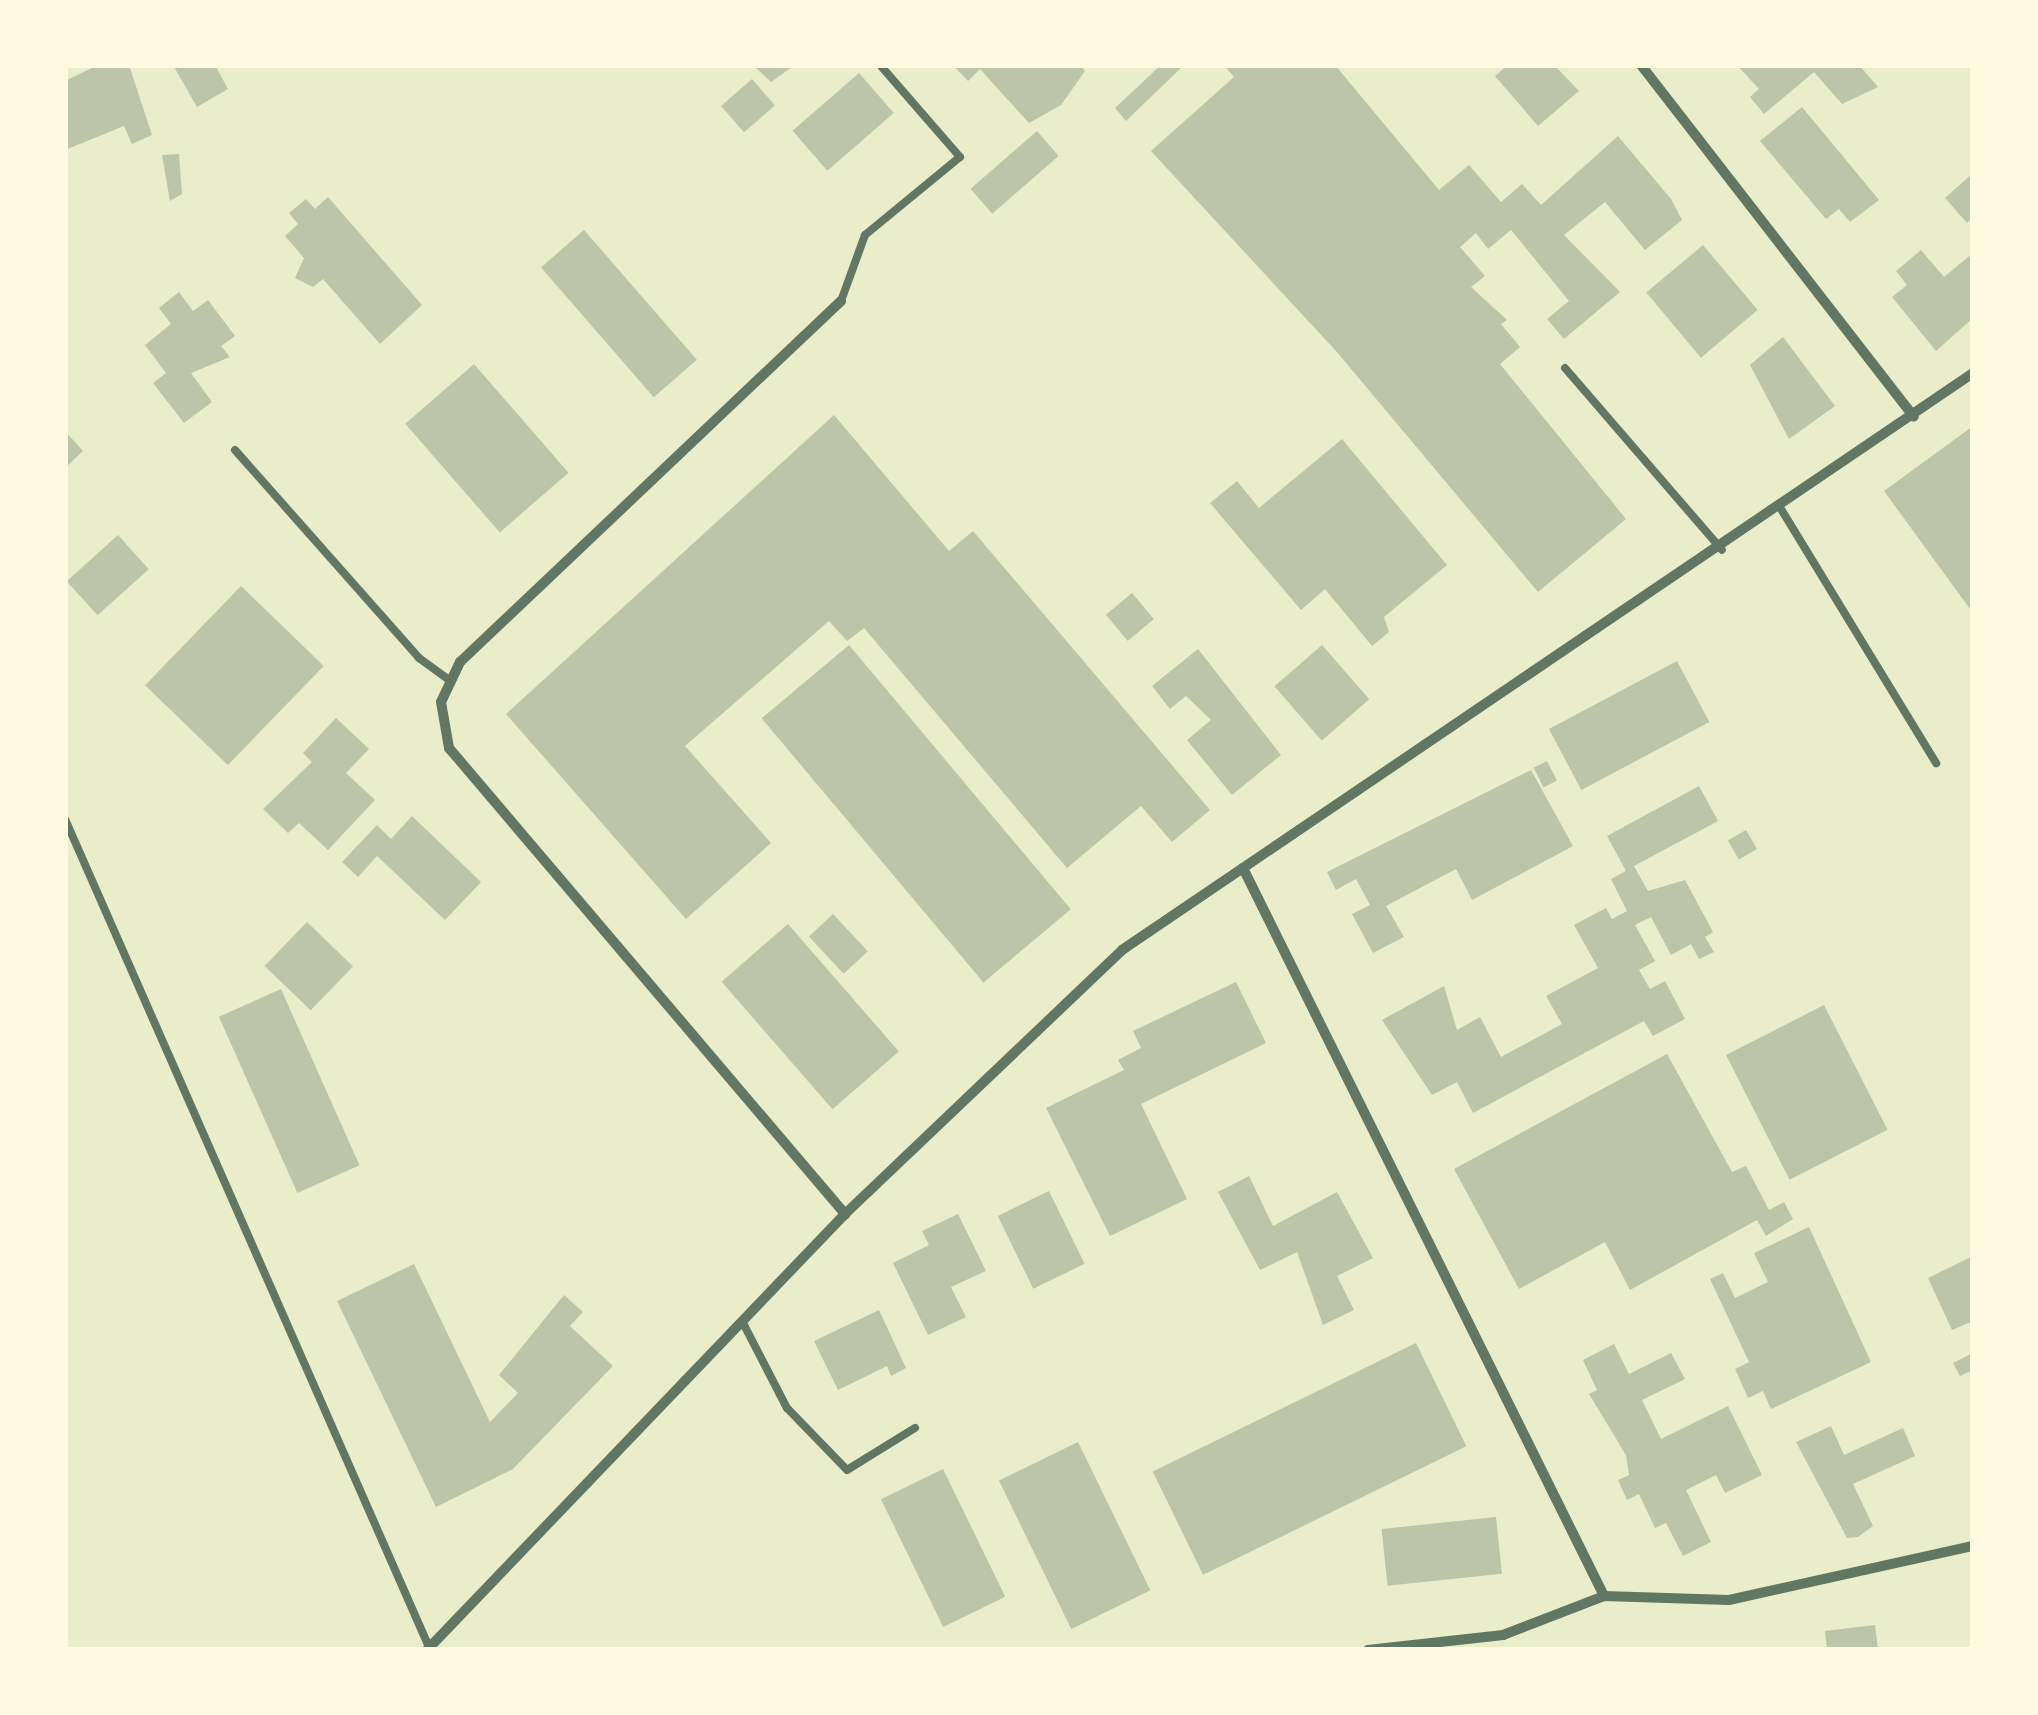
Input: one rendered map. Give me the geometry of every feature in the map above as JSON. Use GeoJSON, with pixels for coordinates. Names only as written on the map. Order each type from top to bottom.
{"type":"FeatureCollection","features":[{"type":"Feature","properties":{"kind":"street"},"geometry":{"type":"LineString","coordinates":[[1641,65],[1914,417]]}},
{"type":"Feature","properties":{"kind":"street"},"geometry":{"type":"LineString","coordinates":[[841,301],[460,662],[441,702],[450,748],[844,1214]]}},
{"type":"Feature","properties":{"kind":"street"},"geometry":{"type":"LineString","coordinates":[[427,1649],[844,1214],[1122,950],[1722,550],[1973,373]]}},
{"type":"Feature","properties":{"kind":"street"},"geometry":{"type":"LineString","coordinates":[[1243,868],[1604,1596]]}},
{"type":"Feature","properties":{"kind":"street"},"geometry":{"type":"LineString","coordinates":[[1368,1650],[1504,1635],[1604,1596],[1730,1600],[1973,1546]]}},
{"type":"Feature","properties":{"kind":"lane"},"geometry":{"type":"LineString","coordinates":[[841,301],[864,235],[960,157],[880,65]]}},
{"type":"Feature","properties":{"kind":"lane"},"geometry":{"type":"LineString","coordinates":[[1565,368],[1722,550]]}},
{"type":"Feature","properties":{"kind":"lane"},"geometry":{"type":"LineString","coordinates":[[235,450],[450,681]]}},
{"type":"Feature","properties":{"kind":"lane"},"geometry":{"type":"LineString","coordinates":[[1780,509],[1936,763]]}},
{"type":"Feature","properties":{"kind":"lane"},"geometry":{"type":"LineString","coordinates":[[65,819],[427,1649]]}},
{"type":"Feature","properties":{"kind":"lane"},"geometry":{"type":"LineString","coordinates":[[742,1321],[787,1408],[847,1470],[915,1428]]}},
{"type":"Feature","properties":{"kind":"building"},"geometry":{"type":"Polygon","coordinates":[[[98,65],[129,65],[152,135],[132,144],[124,126],[65,150],[65,81],[98,65]]]}},
{"type":"Feature","properties":{"kind":"building"},"geometry":{"type":"Polygon","coordinates":[[[173,65],[215,65],[228,89],[197,107],[173,65]]]}},
{"type":"Feature","properties":{"kind":"building"},"geometry":{"type":"Polygon","coordinates":[[[753,65],[795,65],[771,82],[753,65]]]}},
{"type":"Feature","properties":{"kind":"building"},"geometry":{"type":"Polygon","coordinates":[[[953,65],[1080,65],[1085,71],[1061,105],[1029,123],[980,69],[968,81],[953,65]]]}},
{"type":"Feature","properties":{"kind":"building"},"geometry":{"type":"Polygon","coordinates":[[[1161,65],[1184,65],[1126,121],[1115,108],[1161,65]]]}},
{"type":"Feature","properties":{"kind":"building"},"geometry":{"type":"Polygon","coordinates":[[[1224,65],[1335,65],[1439,190],[1469,165],[1501,202],[1522,184],[1541,205],[1618,136],[1671,199],[1682,220],[1645,250],[1605,202],[1564,235],[1620,292],[1564,339],[1547,319],[1569,301],[1511,230],[1488,249],[1476,233],[1460,247],[1485,276],[1471,287],[1507,320],[1501,324],[1520,347],[1500,364],[1626,519],[1538,592],[1336,351],[1151,151],[1234,77],[1224,65]]]}},
{"type":"Feature","properties":{"kind":"building"},"geometry":{"type":"Polygon","coordinates":[[[1508,65],[1554,65],[1579,91],[1538,126],[1495,76],[1508,65]]]}},
{"type":"Feature","properties":{"kind":"building"},"geometry":{"type":"Polygon","coordinates":[[[1737,65],[1859,65],[1878,87],[1842,104],[1814,72],[1764,114],[1750,97],[1759,89],[1737,65]]]}},
{"type":"Feature","properties":{"kind":"building"},"geometry":{"type":"Polygon","coordinates":[[[859,73],[894,113],[827,171],[793,131],[859,73]]]}},
{"type":"Feature","properties":{"kind":"building"},"geometry":{"type":"Polygon","coordinates":[[[752,79],[775,105],[744,132],[721,106],[752,79]]]}},
{"type":"Feature","properties":{"kind":"building"},"geometry":{"type":"Polygon","coordinates":[[[1802,107],[1879,200],[1850,222],[1839,209],[1826,219],[1760,141],[1802,107]]]}},
{"type":"Feature","properties":{"kind":"building"},"geometry":{"type":"Polygon","coordinates":[[[1037,131],[1059,156],[992,214],[971,189],[1037,131]]]}},
{"type":"Feature","properties":{"kind":"building"},"geometry":{"type":"Polygon","coordinates":[[[179,154],[182,194],[170,201],[162,155],[179,154]]]}},
{"type":"Feature","properties":{"kind":"building"},"geometry":{"type":"Polygon","coordinates":[[[1973,173],[1973,217],[1967,223],[1945,198],[1973,173]]]}},
{"type":"Feature","properties":{"kind":"building"},"geometry":{"type":"Polygon","coordinates":[[[328,197],[422,305],[380,344],[323,279],[313,287],[295,278],[304,258],[285,236],[298,224],[289,213],[306,199],[315,209],[328,197]]]}},
{"type":"Feature","properties":{"kind":"building"},"geometry":{"type":"Polygon","coordinates":[[[584,230],[697,360],[654,397],[541,267],[584,230]]]}},
{"type":"Feature","properties":{"kind":"building"},"geometry":{"type":"Polygon","coordinates":[[[1703,245],[1758,310],[1701,358],[1646,293],[1703,245]]]}},
{"type":"Feature","properties":{"kind":"building"},"geometry":{"type":"Polygon","coordinates":[[[1921,250],[1944,277],[1973,253],[1973,318],[1936,351],[1892,297],[1907,285],[1896,271],[1921,250]]]}},
{"type":"Feature","properties":{"kind":"building"},"geometry":{"type":"Polygon","coordinates":[[[179,292],[193,311],[208,300],[235,336],[221,346],[230,357],[191,373],[212,402],[184,423],[153,383],[166,373],[145,345],[171,324],[159,308],[179,292]]]}},
{"type":"Feature","properties":{"kind":"building"},"geometry":{"type":"Polygon","coordinates":[[[1783,337],[1835,406],[1789,439],[1750,365],[1783,337]]]}},
{"type":"Feature","properties":{"kind":"building"},"geometry":{"type":"Polygon","coordinates":[[[474,364],[568,473],[500,532],[405,424],[474,364]]]}},
{"type":"Feature","properties":{"kind":"building"},"geometry":{"type":"Polygon","coordinates":[[[834,415],[949,551],[973,531],[1210,810],[1172,842],[1141,806],[1067,868],[864,628],[847,641],[829,621],[685,746],[771,843],[686,919],[506,714],[834,415]]]}},
{"type":"Feature","properties":{"kind":"building"},"geometry":{"type":"Polygon","coordinates":[[[1973,426],[1973,613],[1884,491],[1973,426]]]}},
{"type":"Feature","properties":{"kind":"building"},"geometry":{"type":"Polygon","coordinates":[[[65,431],[83,451],[65,468],[65,431]]]}},
{"type":"Feature","properties":{"kind":"building"},"geometry":{"type":"Polygon","coordinates":[[[1342,439],[1447,565],[1384,617],[1389,632],[1372,646],[1325,589],[1301,610],[1210,503],[1237,481],[1259,508],[1342,439]]]}},
{"type":"Feature","properties":{"kind":"building"},"geometry":{"type":"Polygon","coordinates":[[[118,535],[149,569],[98,615],[67,581],[118,535]]]}},
{"type":"Feature","properties":{"kind":"building"},"geometry":{"type":"Polygon","coordinates":[[[241,586],[324,666],[228,765],[145,685],[241,586]]]}},
{"type":"Feature","properties":{"kind":"building"},"geometry":{"type":"Polygon","coordinates":[[[1132,593],[1154,619],[1128,641],[1106,615],[1132,593]]]}},
{"type":"Feature","properties":{"kind":"building"},"geometry":{"type":"Polygon","coordinates":[[[849,645],[1071,909],[983,983],[762,718],[849,645]]]}},
{"type":"Feature","properties":{"kind":"building"},"geometry":{"type":"Polygon","coordinates":[[[1322,645],[1369,699],[1322,741],[1274,686],[1322,645]]]}},
{"type":"Feature","properties":{"kind":"building"},"geometry":{"type":"Polygon","coordinates":[[[1198,649],[1281,755],[1232,795],[1187,740],[1211,720],[1186,696],[1170,709],[1152,686],[1198,649]]]}},
{"type":"Feature","properties":{"kind":"building"},"geometry":{"type":"Polygon","coordinates":[[[1677,661],[1709,722],[1581,790],[1549,729],[1677,661]]]}},
{"type":"Feature","properties":{"kind":"building"},"geometry":{"type":"Polygon","coordinates":[[[336,718],[369,749],[346,773],[375,800],[328,850],[299,823],[288,833],[263,809],[312,762],[303,753],[336,718]]]}},
{"type":"Feature","properties":{"kind":"building"},"geometry":{"type":"Polygon","coordinates":[[[1547,761],[1557,781],[1544,787],[1534,768],[1547,761]]]}},
{"type":"Feature","properties":{"kind":"building"},"geometry":{"type":"Polygon","coordinates":[[[1531,770],[1573,846],[1472,900],[1456,869],[1386,906],[1404,937],[1373,953],[1352,914],[1370,905],[1356,879],[1336,890],[1327,872],[1531,770]]]}},
{"type":"Feature","properties":{"kind":"building"},"geometry":{"type":"Polygon","coordinates":[[[1699,786],[1718,821],[1634,866],[1648,891],[1685,880],[1713,932],[1705,937],[1714,952],[1699,959],[1691,944],[1671,955],[1651,917],[1635,925],[1655,961],[1639,970],[1650,989],[1665,981],[1685,1019],[1653,1036],[1644,1021],[1473,1113],[1457,1082],[1432,1095],[1382,1020],[1444,986],[1457,1030],[1480,1017],[1501,1057],[1562,1024],[1546,996],[1598,968],[1574,925],[1606,908],[1612,919],[1627,911],[1611,879],[1626,871],[1607,836],[1699,786]]]}},
{"type":"Feature","properties":{"kind":"building"},"geometry":{"type":"Polygon","coordinates":[[[412,816],[481,882],[445,920],[377,856],[358,877],[342,862],[377,825],[391,839],[412,816]]]}},
{"type":"Feature","properties":{"kind":"building"},"geometry":{"type":"Polygon","coordinates":[[[1746,830],[1757,849],[1739,860],[1728,840],[1746,830]]]}},
{"type":"Feature","properties":{"kind":"building"},"geometry":{"type":"Polygon","coordinates":[[[833,914],[868,951],[844,974],[809,937],[833,914]]]}},
{"type":"Feature","properties":{"kind":"building"},"geometry":{"type":"Polygon","coordinates":[[[307,922],[353,966],[311,1010],[265,966],[307,922]]]}},
{"type":"Feature","properties":{"kind":"building"},"geometry":{"type":"Polygon","coordinates":[[[788,924],[899,1052],[832,1109],[722,982],[788,924]]]}},
{"type":"Feature","properties":{"kind":"building"},"geometry":{"type":"Polygon","coordinates":[[[1236,982],[1266,1043],[1141,1104],[1187,1199],[1110,1236],[1046,1108],[1124,1070],[1118,1060],[1141,1048],[1133,1031],[1236,982]]]}},
{"type":"Feature","properties":{"kind":"building"},"geometry":{"type":"Polygon","coordinates":[[[281,989],[360,1165],[297,1193],[219,1017],[281,989]]]}},
{"type":"Feature","properties":{"kind":"building"},"geometry":{"type":"Polygon","coordinates":[[[1824,1005],[1888,1130],[1790,1180],[1726,1055],[1824,1005]]]}},
{"type":"Feature","properties":{"kind":"building"},"geometry":{"type":"Polygon","coordinates":[[[1667,1054],[1732,1172],[1746,1166],[1769,1210],[1784,1202],[1793,1219],[1766,1236],[1757,1220],[1630,1290],[1605,1242],[1519,1289],[1454,1169],[1667,1054]]]}},
{"type":"Feature","properties":{"kind":"building"},"geometry":{"type":"Polygon","coordinates":[[[1249,1176],[1273,1226],[1337,1192],[1373,1258],[1337,1276],[1354,1310],[1323,1325],[1297,1252],[1260,1270],[1218,1192],[1249,1176]]]}},
{"type":"Feature","properties":{"kind":"building"},"geometry":{"type":"Polygon","coordinates":[[[1049,1191],[1085,1264],[1033,1289],[998,1216],[1049,1191]]]}},
{"type":"Feature","properties":{"kind":"building"},"geometry":{"type":"Polygon","coordinates":[[[958,1214],[986,1271],[951,1287],[966,1317],[928,1335],[893,1263],[929,1245],[922,1231],[958,1214]]]}},
{"type":"Feature","properties":{"kind":"building"},"geometry":{"type":"Polygon","coordinates":[[[1809,1227],[1871,1362],[1771,1409],[1763,1391],[1748,1398],[1735,1369],[1749,1362],[1710,1279],[1723,1273],[1735,1298],[1768,1282],[1754,1253],[1809,1227]]]}},
{"type":"Feature","properties":{"kind":"building"},"geometry":{"type":"Polygon","coordinates":[[[1973,1256],[1973,1321],[1952,1330],[1928,1278],[1973,1256]]]}},
{"type":"Feature","properties":{"kind":"building"},"geometry":{"type":"Polygon","coordinates":[[[414,1264],[490,1422],[518,1393],[499,1375],[564,1295],[583,1312],[570,1326],[613,1366],[513,1469],[436,1507],[337,1301],[414,1264]]]}},
{"type":"Feature","properties":{"kind":"building"},"geometry":{"type":"Polygon","coordinates":[[[879,1310],[906,1368],[891,1376],[887,1366],[838,1390],[814,1341],[879,1310]]]}},
{"type":"Feature","properties":{"kind":"building"},"geometry":{"type":"Polygon","coordinates":[[[1416,1343],[1466,1446],[1203,1575],[1153,1471],[1416,1343]]]}},
{"type":"Feature","properties":{"kind":"building"},"geometry":{"type":"Polygon","coordinates":[[[1614,1344],[1629,1374],[1671,1353],[1685,1379],[1642,1400],[1661,1439],[1728,1406],[1762,1475],[1725,1493],[1716,1475],[1686,1490],[1711,1542],[1683,1556],[1666,1523],[1655,1528],[1639,1494],[1627,1500],[1618,1480],[1629,1475],[1626,1455],[1589,1394],[1597,1390],[1583,1360],[1614,1344]]]}},
{"type":"Feature","properties":{"kind":"building"},"geometry":{"type":"Polygon","coordinates":[[[1973,1353],[1973,1370],[1960,1376],[1953,1363],[1973,1353]]]}},
{"type":"Feature","properties":{"kind":"building"},"geometry":{"type":"Polygon","coordinates":[[[1831,1426],[1844,1455],[1903,1428],[1915,1456],[1853,1484],[1873,1526],[1858,1537],[1847,1538],[1796,1442],[1831,1426]]]}},
{"type":"Feature","properties":{"kind":"building"},"geometry":{"type":"Polygon","coordinates":[[[1078,1442],[1150,1590],[1071,1629],[999,1481],[1078,1442]]]}},
{"type":"Feature","properties":{"kind":"building"},"geometry":{"type":"Polygon","coordinates":[[[943,1469],[1005,1597],[943,1627],[881,1499],[943,1469]]]}},
{"type":"Feature","properties":{"kind":"building"},"geometry":{"type":"Polygon","coordinates":[[[1496,1517],[1502,1574],[1388,1586],[1382,1529],[1496,1517]]]}},
{"type":"Feature","properties":{"kind":"building"},"geometry":{"type":"Polygon","coordinates":[[[1875,1625],[1878,1650],[1827,1650],[1825,1631],[1875,1625]]]}}]}
